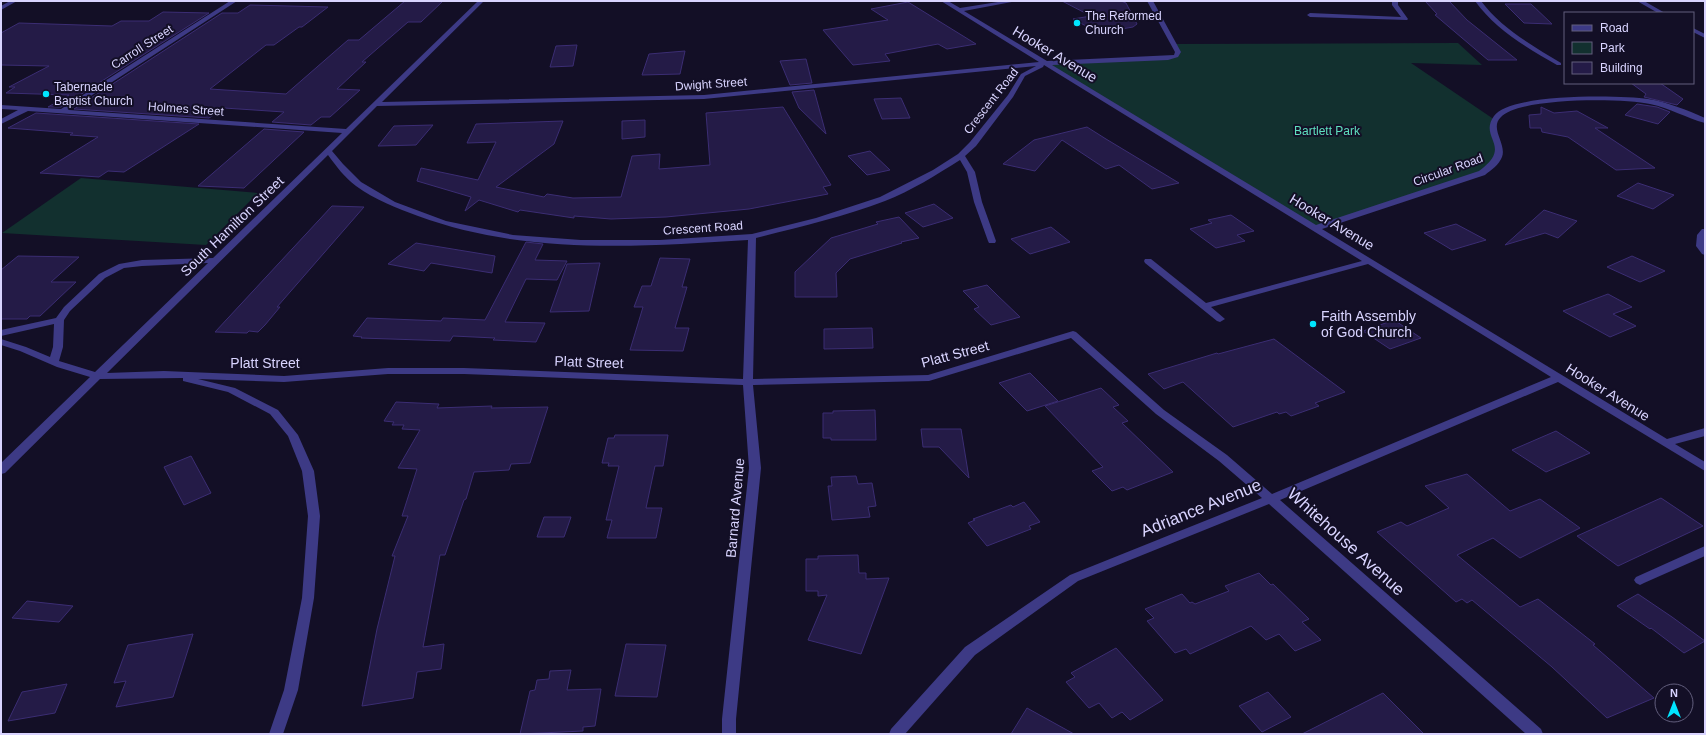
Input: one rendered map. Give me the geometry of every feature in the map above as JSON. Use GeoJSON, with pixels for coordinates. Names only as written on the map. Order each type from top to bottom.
{"type":"FeatureCollection","features":[{"type":"Feature","properties":{"kind":"street"},"geometry":{"type":"LineString","coordinates":[[1,8],[14,1]]}},
{"type":"Feature","properties":{"kind":"street","name":"Carroll Street"},"geometry":{"type":"LineString","coordinates":[[61,112],[234,1]]}},
{"type":"Feature","properties":{"kind":"street","name":"South Hamilton Street"},"geometry":{"type":"LineString","coordinates":[[1,470],[346,131],[376,104],[481,1]]}},
{"type":"Feature","properties":{"kind":"street","name":"Hooker Avenue"},"geometry":{"type":"LineString","coordinates":[[944,1],[1705,467]]}},
{"type":"Feature","properties":{"kind":"street"},"geometry":{"type":"LineString","coordinates":[[959,10],[1014,1]]}},
{"type":"Feature","properties":{"kind":"street","name":"Dwight Street"},"geometry":{"type":"LineString","coordinates":[[376,104],[704,97],[1046,64],[1168,58],[1176,56],[1178,52],[1150,1]]}},
{"type":"Feature","properties":{"kind":"street"},"geometry":{"type":"LineString","coordinates":[[1310,15],[1405,19],[1395,5],[1394,1]]}},
{"type":"Feature","properties":{"kind":"street"},"geometry":{"type":"LineString","coordinates":[[1478,1],[1496,21],[1542,55],[1559,64]]}},
{"type":"Feature","properties":{"kind":"street"},"geometry":{"type":"LineString","coordinates":[[1640,1],[1660,12]]}},
{"type":"Feature","properties":{"kind":"street"},"geometry":{"type":"LineString","coordinates":[[1694,30],[1705,36]]}},
{"type":"Feature","properties":{"kind":"street","name":"Crescent Road"},"geometry":{"type":"LineString","coordinates":[[328,150],[340,166],[358,184],[392,204],[444,223],[513,238],[581,243],[660,243],[752,236],[819,220],[883,199],[936,172],[960,156],[973,144],[1010,96],[1023,75],[1046,64]]}},
{"type":"Feature","properties":{"kind":"street","name":"Circular Road"},"geometry":{"type":"LineString","coordinates":[[1316,228],[1482,173],[1493,166],[1499,158],[1493,124],[1497,115],[1505,109],[1518,105],[1564,99],[1625,98],[1665,105],[1705,121]]}},
{"type":"Feature","properties":{"kind":"street","name":"Holmes Street"},"geometry":{"type":"LineString","coordinates":[[1,107],[346,131]]}},
{"type":"Feature","properties":{"kind":"street"},"geometry":{"type":"LineString","coordinates":[[1,122],[26,109]]}},
{"type":"Feature","properties":{"kind":"street"},"geometry":{"type":"LineString","coordinates":[[960,156],[971,172],[978,202],[992,241]]}},
{"type":"Feature","properties":{"kind":"street"},"geometry":{"type":"LineString","coordinates":[[1705,230],[1701,235],[1700,246],[1705,252]]}},
{"type":"Feature","properties":{"kind":"street","name":"Barnard Avenue"},"geometry":{"type":"LineString","coordinates":[[728,734],[729,712],[755,468],[748,382],[752,236]]}},
{"type":"Feature","properties":{"kind":"street"},"geometry":{"type":"LineString","coordinates":[[54,362],[58,347],[59,320],[67,309],[102,276],[122,266],[142,263],[216,260]]}},
{"type":"Feature","properties":{"kind":"street"},"geometry":{"type":"LineString","coordinates":[[1148,261],[1220,319]]}},
{"type":"Feature","properties":{"kind":"street"},"geometry":{"type":"LineString","coordinates":[[1204,306],[1370,261]]}},
{"type":"Feature","properties":{"kind":"street"},"geometry":{"type":"LineString","coordinates":[[1,332],[59,320]]}},
{"type":"Feature","properties":{"kind":"street","name":"Platt Street"},"geometry":{"type":"LineString","coordinates":[[1,342],[23,349],[54,362],[98,376],[164,374],[284,379],[388,371],[464,371],[748,382],[929,378],[1073,334]]}},
{"type":"Feature","properties":{"kind":"street","name":"Whitehouse Avenue"},"geometry":{"type":"LineString","coordinates":[[1073,334],[1160,412],[1222,458],[1271,498],[1536,734]]}},
{"type":"Feature","properties":{"kind":"street"},"geometry":{"type":"LineString","coordinates":[[164,374],[231,390],[274,412],[293,435],[308,472],[314,516],[308,598],[291,690],[276,734]]}},
{"type":"Feature","properties":{"kind":"street","name":"Adriance Avenue"},"geometry":{"type":"LineString","coordinates":[[896,734],[970,651],[1074,578],[1271,498],[1560,377]]}},
{"type":"Feature","properties":{"kind":"street"},"geometry":{"type":"LineString","coordinates":[[1665,443],[1705,432]]}},
{"type":"Feature","properties":{"kind":"street"},"geometry":{"type":"LineString","coordinates":[[1640,580],[1705,552]]}},
{"type":"Feature","properties":{"kind":"green space","name":"Bartlett Park"},"geometry":{"type":"Polygon","coordinates":[[[1458,43],[1482,65],[1411,63],[1495,120],[1495,163],[1482,173],[1316,228],[1047,63],[1176,56],[1173,44],[1458,43]]]}},
{"type":"Feature","properties":{"kind":"green space"},"geometry":{"type":"Polygon","coordinates":[[[81,178],[258,193],[206,245],[2,233],[81,178]]]}},
{"type":"Feature","properties":{"kind":"building"},"geometry":{"type":"Polygon","coordinates":[[[405,1],[443,1],[421,22],[408,22],[362,62],[366,62],[337,89],[360,90],[330,117],[321,117],[311,125],[272,122],[284,112],[224,108],[209,118],[74,109],[222,13],[238,13],[250,5],[328,7],[302,27],[299,27],[274,45],[266,45],[210,89],[286,94],[348,40],[359,40],[405,1]]]}},
{"type":"Feature","properties":{"kind":"building"},"geometry":{"type":"Polygon","coordinates":[[[1062,1],[1121,1],[1126,3],[1137,24],[1133,27],[1099,33],[1073,19],[1091,16],[1062,1]]]}},
{"type":"Feature","properties":{"kind":"building"},"geometry":{"type":"Polygon","coordinates":[[[1425,1],[1449,1],[1467,20],[1517,60],[1488,60],[1435,15],[1437,14],[1425,1]]]}},
{"type":"Feature","properties":{"kind":"building"},"geometry":{"type":"Polygon","coordinates":[[[908,2],[976,44],[947,49],[938,44],[885,54],[890,61],[853,65],[823,30],[888,20],[871,9],[908,2]]]}},
{"type":"Feature","properties":{"kind":"building"},"geometry":{"type":"Polygon","coordinates":[[[1505,4],[1531,4],[1552,24],[1524,23],[1505,4]]]}},
{"type":"Feature","properties":{"kind":"building"},"geometry":{"type":"Polygon","coordinates":[[[163,12],[209,13],[61,107],[48,107],[69,95],[6,93],[15,87],[9,87],[49,66],[1,65],[1,33],[19,23],[112,26],[121,21],[149,21],[163,12]]]}},
{"type":"Feature","properties":{"kind":"building"},"geometry":{"type":"Polygon","coordinates":[[[577,45],[573,66],[550,67],[556,46],[577,45]]]}},
{"type":"Feature","properties":{"kind":"building"},"geometry":{"type":"Polygon","coordinates":[[[685,51],[680,74],[642,75],[649,54],[685,51]]]}},
{"type":"Feature","properties":{"kind":"building"},"geometry":{"type":"Polygon","coordinates":[[[806,59],[812,83],[790,85],[780,61],[806,59]]]}},
{"type":"Feature","properties":{"kind":"building"},"geometry":{"type":"Polygon","coordinates":[[[1632,84],[1661,84],[1683,99],[1677,105],[1644,97],[1646,94],[1632,84]]]}},
{"type":"Feature","properties":{"kind":"building"},"geometry":{"type":"Polygon","coordinates":[[[814,90],[826,134],[799,108],[792,92],[814,90]]]}},
{"type":"Feature","properties":{"kind":"building"},"geometry":{"type":"Polygon","coordinates":[[[901,98],[910,118],[882,119],[874,99],[901,98]]]}},
{"type":"Feature","properties":{"kind":"building"},"geometry":{"type":"Polygon","coordinates":[[[1637,104],[1657,107],[1670,112],[1658,124],[1625,115],[1637,104]]]}},
{"type":"Feature","properties":{"kind":"building"},"geometry":{"type":"Polygon","coordinates":[[[783,107],[831,185],[823,187],[828,194],[749,209],[666,217],[611,219],[574,216],[574,218],[520,210],[518,212],[479,200],[465,211],[471,197],[417,181],[421,168],[478,180],[496,142],[467,143],[476,124],[563,121],[554,144],[496,187],[544,197],[547,194],[573,198],[621,197],[632,156],[660,154],[659,169],[710,165],[706,113],[783,107]]]}},
{"type":"Feature","properties":{"kind":"building"},"geometry":{"type":"Polygon","coordinates":[[[1541,107],[1554,113],[1577,111],[1608,128],[1595,128],[1655,168],[1616,170],[1568,137],[1542,132],[1541,128],[1530,128],[1529,115],[1541,114],[1541,107]]]}},
{"type":"Feature","properties":{"kind":"building"},"geometry":{"type":"Polygon","coordinates":[[[36,113],[199,124],[124,172],[108,171],[99,177],[40,173],[98,137],[70,135],[73,133],[8,128],[36,113]]]}},
{"type":"Feature","properties":{"kind":"building"},"geometry":{"type":"Polygon","coordinates":[[[645,120],[645,137],[622,139],[622,121],[645,120]]]}},
{"type":"Feature","properties":{"kind":"building"},"geometry":{"type":"Polygon","coordinates":[[[433,125],[416,145],[378,146],[394,126],[433,125]]]}},
{"type":"Feature","properties":{"kind":"building"},"geometry":{"type":"Polygon","coordinates":[[[1087,127],[1179,183],[1152,189],[1119,165],[1106,169],[1062,140],[1035,171],[1003,164],[1034,140],[1087,127]]]}},
{"type":"Feature","properties":{"kind":"building"},"geometry":{"type":"Polygon","coordinates":[[[264,129],[304,132],[244,188],[198,186],[264,129]]]}},
{"type":"Feature","properties":{"kind":"building"},"geometry":{"type":"Polygon","coordinates":[[[870,151],[890,170],[867,175],[848,156],[870,151]]]}},
{"type":"Feature","properties":{"kind":"building"},"geometry":{"type":"Polygon","coordinates":[[[1638,183],[1674,195],[1653,209],[1617,196],[1638,183]]]}},
{"type":"Feature","properties":{"kind":"building"},"geometry":{"type":"Polygon","coordinates":[[[934,204],[953,218],[923,227],[905,213],[934,204]]]}},
{"type":"Feature","properties":{"kind":"building"},"geometry":{"type":"Polygon","coordinates":[[[332,206],[364,207],[277,307],[280,307],[258,332],[215,332],[332,206]]]}},
{"type":"Feature","properties":{"kind":"building"},"geometry":{"type":"Polygon","coordinates":[[[1544,210],[1577,221],[1558,238],[1545,233],[1505,245],[1544,210]]]}},
{"type":"Feature","properties":{"kind":"building"},"geometry":{"type":"Polygon","coordinates":[[[1231,215],[1254,231],[1237,235],[1245,241],[1216,248],[1190,229],[1212,223],[1208,220],[1231,215]]]}},
{"type":"Feature","properties":{"kind":"building"},"geometry":{"type":"Polygon","coordinates":[[[899,217],[919,238],[901,242],[902,243],[850,259],[836,273],[837,297],[795,297],[795,272],[831,238],[878,224],[876,222],[899,217]]]}},
{"type":"Feature","properties":{"kind":"building"},"geometry":{"type":"Polygon","coordinates":[[[1456,224],[1486,240],[1452,250],[1424,233],[1456,224]]]}},
{"type":"Feature","properties":{"kind":"building"},"geometry":{"type":"Polygon","coordinates":[[[1051,227],[1070,242],[1030,254],[1011,239],[1051,227]]]}},
{"type":"Feature","properties":{"kind":"building"},"geometry":{"type":"Polygon","coordinates":[[[526,242],[543,244],[535,260],[567,261],[557,280],[526,279],[505,322],[545,323],[536,342],[453,336],[450,341],[361,338],[362,337],[353,336],[367,318],[441,321],[443,318],[485,320],[526,242]]]}},
{"type":"Feature","properties":{"kind":"building"},"geometry":{"type":"Polygon","coordinates":[[[416,243],[495,256],[492,273],[431,263],[424,271],[388,264],[416,243]]]}},
{"type":"Feature","properties":{"kind":"building"},"geometry":{"type":"Polygon","coordinates":[[[18,256],[79,257],[51,282],[76,282],[40,316],[30,316],[27,319],[1,319],[1,270],[18,256]]]}},
{"type":"Feature","properties":{"kind":"building"},"geometry":{"type":"Polygon","coordinates":[[[1632,256],[1665,271],[1640,282],[1607,267],[1632,256]]]}},
{"type":"Feature","properties":{"kind":"building"},"geometry":{"type":"Polygon","coordinates":[[[660,258],[690,259],[682,287],[687,287],[675,328],[689,328],[683,351],[630,350],[643,307],[634,307],[642,286],[651,286],[660,258]]]}},
{"type":"Feature","properties":{"kind":"building"},"geometry":{"type":"Polygon","coordinates":[[[600,263],[589,311],[550,312],[567,264],[600,263]]]}},
{"type":"Feature","properties":{"kind":"building"},"geometry":{"type":"Polygon","coordinates":[[[987,285],[1020,317],[991,325],[974,309],[979,307],[963,291],[987,285]]]}},
{"type":"Feature","properties":{"kind":"building"},"geometry":{"type":"Polygon","coordinates":[[[1608,294],[1632,307],[1613,314],[1636,326],[1610,337],[1563,311],[1608,294]]]}},
{"type":"Feature","properties":{"kind":"building"},"geometry":{"type":"Polygon","coordinates":[[[1394,320],[1421,338],[1390,349],[1363,331],[1394,320]]]}},
{"type":"Feature","properties":{"kind":"building"},"geometry":{"type":"Polygon","coordinates":[[[872,328],[873,348],[824,349],[824,329],[872,328]]]}},
{"type":"Feature","properties":{"kind":"building"},"geometry":{"type":"Polygon","coordinates":[[[1274,339],[1345,392],[1315,403],[1319,406],[1291,416],[1286,412],[1279,414],[1277,412],[1233,427],[1183,382],[1164,389],[1148,374],[1217,353],[1218,354],[1274,339]]]}},
{"type":"Feature","properties":{"kind":"building"},"geometry":{"type":"Polygon","coordinates":[[[1030,373],[1058,401],[1027,411],[999,383],[1030,373]]]}},
{"type":"Feature","properties":{"kind":"building"},"geometry":{"type":"Polygon","coordinates":[[[1101,388],[1119,405],[1113,407],[1128,421],[1122,423],[1173,472],[1127,490],[1123,487],[1112,491],[1092,471],[1103,467],[1045,406],[1101,388]]]}},
{"type":"Feature","properties":{"kind":"building"},"geometry":{"type":"Polygon","coordinates":[[[396,402],[439,404],[437,408],[492,406],[491,408],[548,407],[530,463],[511,464],[509,470],[474,472],[466,499],[464,500],[445,555],[440,555],[423,647],[444,644],[441,669],[417,672],[413,698],[362,706],[377,629],[395,556],[392,556],[408,516],[402,516],[417,469],[398,468],[420,430],[402,429],[404,425],[392,425],[394,422],[384,421],[396,402]]]}},
{"type":"Feature","properties":{"kind":"building"},"geometry":{"type":"Polygon","coordinates":[[[875,410],[876,440],[831,440],[831,438],[823,438],[823,413],[833,413],[833,411],[875,410]]]}},
{"type":"Feature","properties":{"kind":"building"},"geometry":{"type":"Polygon","coordinates":[[[921,429],[961,429],[969,478],[939,447],[923,447],[921,429]]]}},
{"type":"Feature","properties":{"kind":"building"},"geometry":{"type":"Polygon","coordinates":[[[1556,431],[1590,453],[1546,472],[1512,450],[1556,431]]]}},
{"type":"Feature","properties":{"kind":"building"},"geometry":{"type":"Polygon","coordinates":[[[615,435],[668,435],[663,466],[655,466],[646,508],[662,508],[656,538],[607,538],[612,520],[606,520],[619,466],[608,466],[609,463],[602,463],[608,438],[614,438],[615,435]]]}},
{"type":"Feature","properties":{"kind":"building"},"geometry":{"type":"Polygon","coordinates":[[[191,456],[211,493],[184,505],[164,467],[191,456]]]}},
{"type":"Feature","properties":{"kind":"building"},"geometry":{"type":"Polygon","coordinates":[[[1467,474],[1510,511],[1540,499],[1580,528],[1520,558],[1493,538],[1457,555],[1520,607],[1538,599],[1595,644],[1593,645],[1654,698],[1607,718],[1552,667],[1472,600],[1467,603],[1462,599],[1456,602],[1377,532],[1401,522],[1407,526],[1449,508],[1425,486],[1467,474]]]}},
{"type":"Feature","properties":{"kind":"building"},"geometry":{"type":"Polygon","coordinates":[[[856,476],[858,484],[872,483],[876,506],[868,507],[870,517],[832,520],[828,486],[832,486],[831,477],[856,476]]]}},
{"type":"Feature","properties":{"kind":"building"},"geometry":{"type":"Polygon","coordinates":[[[1661,498],[1703,526],[1618,566],[1577,536],[1661,498]]]}},
{"type":"Feature","properties":{"kind":"building"},"geometry":{"type":"Polygon","coordinates":[[[1024,502],[1040,522],[1029,526],[1031,529],[987,546],[968,523],[975,520],[973,519],[1011,505],[1013,507],[1024,502]]]}},
{"type":"Feature","properties":{"kind":"building"},"geometry":{"type":"Polygon","coordinates":[[[544,517],[571,517],[564,537],[537,537],[544,517]]]}},
{"type":"Feature","properties":{"kind":"building"},"geometry":{"type":"Polygon","coordinates":[[[858,555],[859,573],[866,573],[866,579],[889,578],[861,654],[808,640],[827,595],[818,596],[818,591],[806,591],[806,559],[818,559],[818,556],[858,555]]]}},
{"type":"Feature","properties":{"kind":"building"},"geometry":{"type":"Polygon","coordinates":[[[1259,573],[1271,585],[1273,584],[1309,619],[1302,622],[1321,640],[1295,651],[1279,634],[1266,640],[1251,626],[1190,654],[1186,649],[1175,653],[1147,621],[1154,618],[1145,609],[1182,594],[1190,603],[1192,602],[1195,604],[1229,591],[1225,586],[1259,573]]]}},
{"type":"Feature","properties":{"kind":"building"},"geometry":{"type":"Polygon","coordinates":[[[1638,594],[1705,641],[1684,653],[1651,628],[1650,629],[1617,606],[1638,594]]]}},
{"type":"Feature","properties":{"kind":"building"},"geometry":{"type":"Polygon","coordinates":[[[27,601],[73,606],[59,622],[12,618],[27,601]]]}},
{"type":"Feature","properties":{"kind":"building"},"geometry":{"type":"Polygon","coordinates":[[[193,634],[173,697],[116,707],[126,681],[114,683],[128,645],[193,634]]]}},
{"type":"Feature","properties":{"kind":"building"},"geometry":{"type":"Polygon","coordinates":[[[626,644],[666,645],[657,697],[615,696],[626,644]]]}},
{"type":"Feature","properties":{"kind":"building"},"geometry":{"type":"Polygon","coordinates":[[[1116,648],[1163,700],[1130,720],[1122,712],[1112,718],[1099,703],[1089,708],[1066,682],[1075,677],[1071,673],[1116,648]]]}},
{"type":"Feature","properties":{"kind":"building"},"geometry":{"type":"Polygon","coordinates":[[[571,670],[567,690],[601,689],[595,726],[583,727],[583,731],[520,734],[530,691],[535,690],[537,680],[549,679],[550,671],[571,670]]]}},
{"type":"Feature","properties":{"kind":"building"},"geometry":{"type":"Polygon","coordinates":[[[67,684],[55,713],[8,721],[22,692],[67,684]]]}},
{"type":"Feature","properties":{"kind":"building"},"geometry":{"type":"Polygon","coordinates":[[[1268,692],[1291,717],[1262,732],[1239,706],[1268,692]]]}},
{"type":"Feature","properties":{"kind":"building"},"geometry":{"type":"Polygon","coordinates":[[[1383,693],[1424,734],[1302,734],[1383,693]]]}},
{"type":"Feature","properties":{"kind":"building"},"geometry":{"type":"Polygon","coordinates":[[[1027,708],[1074,734],[1011,734],[1027,708]]]}},
{"type":"Feature","properties":{"kind":"place","name":"The Reformed Church"},"geometry":{"type":"Point","coordinates":[1077,23]}},
{"type":"Feature","properties":{"kind":"place","name":"Tabernacle Baptist Church"},"geometry":{"type":"Point","coordinates":[46,94]}},
{"type":"Feature","properties":{"kind":"place","name":"Faith Assembly of God Church"},"geometry":{"type":"Point","coordinates":[1313,324]}}]}
